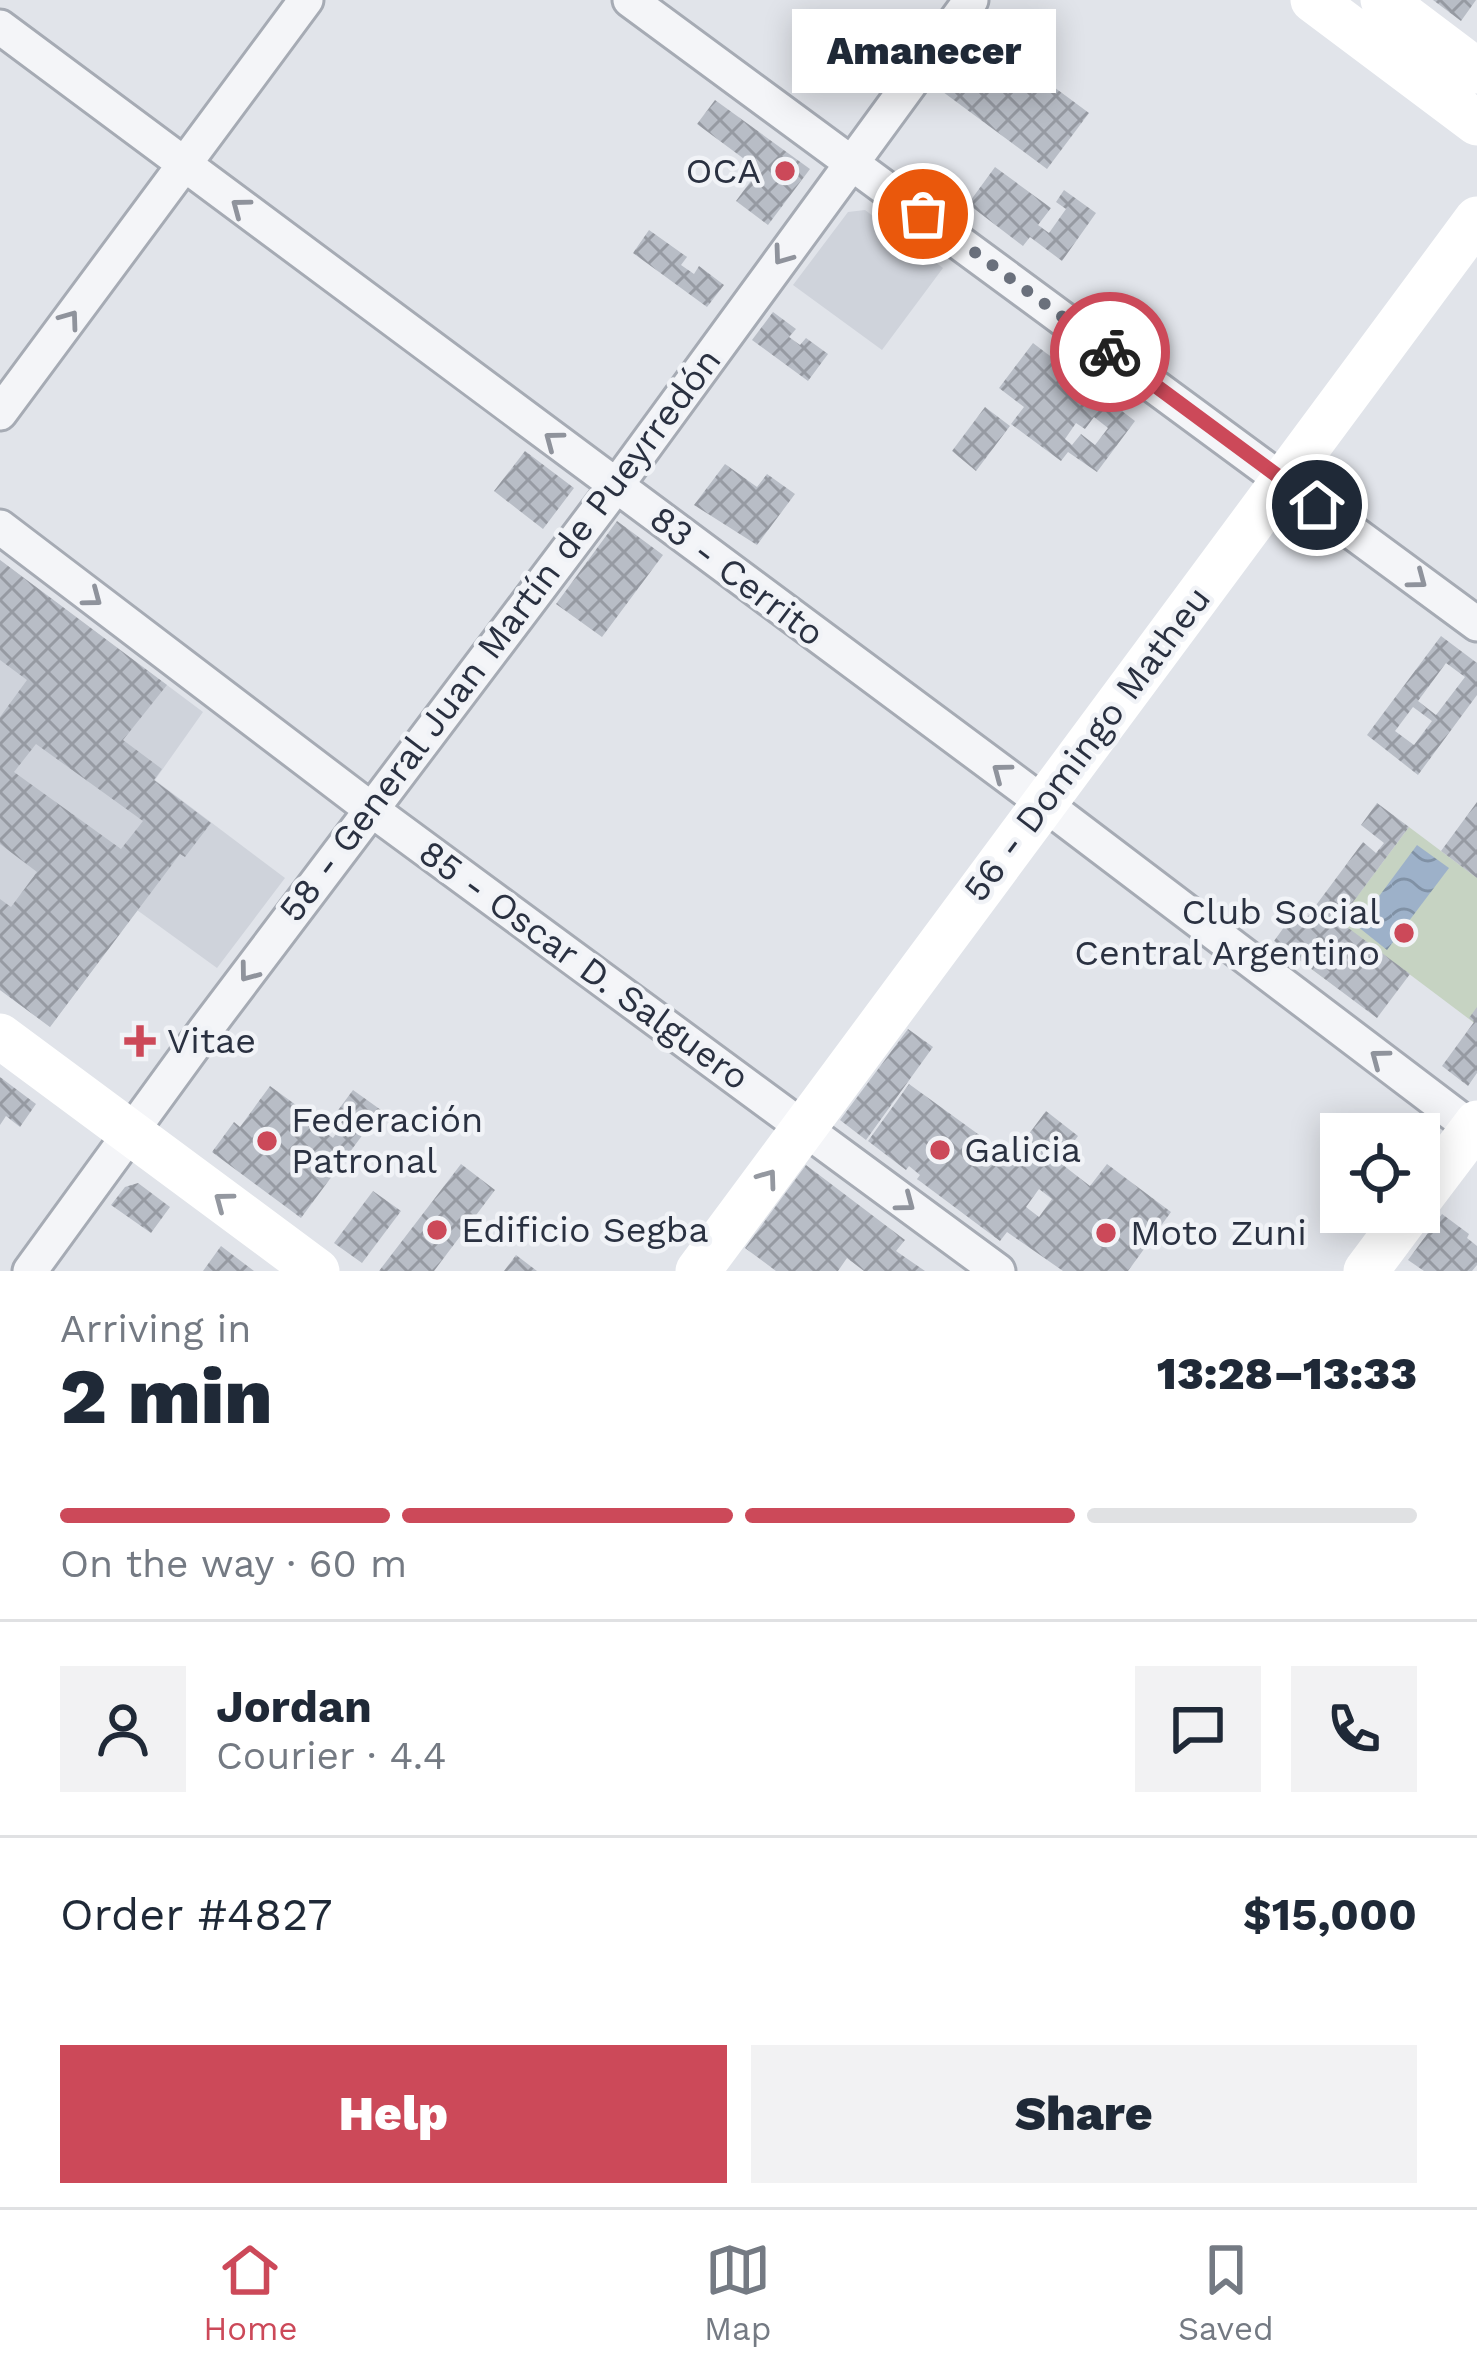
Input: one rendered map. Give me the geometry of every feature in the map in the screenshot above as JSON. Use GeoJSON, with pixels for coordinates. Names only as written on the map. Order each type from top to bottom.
{"type":"FeatureCollection","features":[{"type":"Feature","properties":{"kind":"street"},"geometry":{"type":"LineString","coordinates":[[0,413],[306,0]]}},
{"type":"Feature","properties":{"kind":"street"},"geometry":{"type":"LineString","coordinates":[[631,0],[1477,624]]}},
{"type":"Feature","properties":{"kind":"street","name":"58 - General Juan Martín de Pueyrredón"},"geometry":{"type":"LineString","coordinates":[[31,1271],[616,486],[970,0]]}},
{"type":"Feature","properties":{"kind":"street"},"geometry":{"type":"LineString","coordinates":[[1313,0],[1477,123]]}},
{"type":"Feature","properties":{"kind":"street"},"geometry":{"type":"LineString","coordinates":[[1384,0],[1477,70]]}},
{"type":"Feature","properties":{"kind":"street","name":"83 - Cerrito"},"geometry":{"type":"LineString","coordinates":[[0,27],[1475,1128]]}},
{"type":"Feature","properties":{"kind":"street","name":"56 - Domingo Matheu"},"geometry":{"type":"LineString","coordinates":[[698,1271],[1477,219]]}},
{"type":"Feature","properties":{"kind":"street","name":"85 - Oscar D. Salguero"},"geometry":{"type":"LineString","coordinates":[[0,527],[372,810],[998,1271]]}},
{"type":"Feature","properties":{"kind":"street"},"geometry":{"type":"LineString","coordinates":[[0,1036],[317,1271]]}},
{"type":"Feature","properties":{"kind":"street"},"geometry":{"type":"LineString","coordinates":[[1440,1173],[1475,1128]]}},
{"type":"Feature","properties":{"kind":"street"},"geometry":{"type":"LineString","coordinates":[[1366,1271],[1394,1233]]}},
{"type":"Feature","properties":{"kind":"shaded area"},"geometry":{"type":"Polygon","coordinates":[[[865,210],[943,268],[882,350],[793,285],[848,212],[865,210]]]}},
{"type":"Feature","properties":{"kind":"shaded area"},"geometry":{"type":"Polygon","coordinates":[[[0,560],[203,712],[155,780],[285,878],[217,968],[137,910],[50,1027],[0,990],[0,560]]]}},
{"type":"Feature","properties":{"kind":"green space","name":"Club Social Central Argentino"},"geometry":{"type":"Polygon","coordinates":[[[1409,827],[1477,878],[1477,1036],[1473,1022],[1372,946],[1339,989],[1306,965],[1409,827]]]}},
{"type":"Feature","properties":{"kind":"water"},"geometry":{"type":"Polygon","coordinates":[[[1417,845],[1449,868],[1387,950],[1357,926],[1417,845]]]}},
{"type":"Feature","properties":{"kind":"building"},"geometry":{"type":"Polygon","coordinates":[[[1433,0],[1476,0],[1461,21],[1433,0]]]}},
{"type":"Feature","properties":{"kind":"building"},"geometry":{"type":"Polygon","coordinates":[[[981,33],[1089,113],[1047,169],[939,89],[981,33]]]}},
{"type":"Feature","properties":{"kind":"building"},"geometry":{"type":"Polygon","coordinates":[[[715,100],[810,169],[768,225],[736,201],[759,170],[697,124],[715,100]]]}},
{"type":"Feature","properties":{"kind":"building"},"geometry":{"type":"Polygon","coordinates":[[[995,167],[1051,208],[1038,225],[1049,233],[1066,209],[1056,202],[1064,190],[1096,213],[1062,261],[1030,237],[1023,246],[968,204],[995,167]]]}},
{"type":"Feature","properties":{"kind":"building"},"geometry":{"type":"Polygon","coordinates":[[[649,230],[687,257],[681,265],[694,274],[699,266],[724,285],[707,307],[633,253],[649,230]]]}},
{"type":"Feature","properties":{"kind":"building"},"geometry":{"type":"Polygon","coordinates":[[[773,312],[796,329],[789,337],[800,345],[806,338],[828,354],[808,381],[752,340],[773,312]]]}},
{"type":"Feature","properties":{"kind":"building"},"geometry":{"type":"Polygon","coordinates":[[[1033,343],[1135,421],[1097,472],[1068,452],[1061,461],[1011,424],[1024,407],[999,388],[1033,343]],[[1094,417],[1085,429],[1076,423],[1065,439],[1072,445],[1081,434],[1095,445],[1108,428],[1094,417]]]}},
{"type":"Feature","properties":{"kind":"building"},"geometry":{"type":"Polygon","coordinates":[[[985,407],[1010,426],[976,471],[952,451],[985,407]]]}},
{"type":"Feature","properties":{"kind":"building"},"geometry":{"type":"Polygon","coordinates":[[[525,451],[574,488],[543,529],[494,491],[525,451]]]}},
{"type":"Feature","properties":{"kind":"building"},"geometry":{"type":"Polygon","coordinates":[[[725,464],[757,487],[767,474],[795,494],[757,545],[694,505],[725,464]]]}},
{"type":"Feature","properties":{"kind":"building"},"geometry":{"type":"Polygon","coordinates":[[[617,521],[663,555],[602,637],[556,604],[617,521]]]}},
{"type":"Feature","properties":{"kind":"building"},"geometry":{"type":"Polygon","coordinates":[[[0,560],[167,685],[123,740],[162,769],[154,780],[211,823],[185,857],[180,854],[50,1027],[0,990],[0,899],[11,907],[37,872],[0,844],[0,717],[27,680],[0,660],[0,560]],[[36,744],[14,772],[121,849],[143,821],[36,744]]]}},
{"type":"Feature","properties":{"kind":"building"},"geometry":{"type":"Polygon","coordinates":[[[1441,636],[1477,663],[1477,695],[1418,775],[1367,735],[1441,636]],[[1446,663],[1418,701],[1436,715],[1465,677],[1446,663]],[[1413,707],[1395,731],[1414,745],[1432,721],[1413,707]]]}},
{"type":"Feature","properties":{"kind":"building"},"geometry":{"type":"Polygon","coordinates":[[[1477,802],[1477,878],[1441,851],[1477,802]]]}},
{"type":"Feature","properties":{"kind":"building"},"geometry":{"type":"Polygon","coordinates":[[[1377,803],[1409,827],[1339,921],[1410,974],[1377,1018],[1274,941],[1295,912],[1305,920],[1363,842],[1376,853],[1384,843],[1361,825],[1377,803]]]}},
{"type":"Feature","properties":{"kind":"building"},"geometry":{"type":"Polygon","coordinates":[[[1477,1007],[1477,1073],[1468,1086],[1442,1066],[1474,1022],[1469,1018],[1477,1007]]]}},
{"type":"Feature","properties":{"kind":"building"},"geometry":{"type":"Polygon","coordinates":[[[908,1029],[933,1047],[866,1140],[840,1120],[908,1029]]]}},
{"type":"Feature","properties":{"kind":"building"},"geometry":{"type":"Polygon","coordinates":[[[0,1077],[36,1104],[20,1127],[6,1116],[0,1125],[0,1077]]]}},
{"type":"Feature","properties":{"kind":"building"},"geometry":{"type":"Polygon","coordinates":[[[909,1084],[1011,1158],[1046,1111],[1078,1136],[1059,1162],[1090,1186],[1107,1164],[1171,1212],[1128,1271],[1063,1271],[1007,1232],[1000,1241],[917,1179],[920,1175],[909,1166],[906,1170],[868,1141],[909,1084]],[[1039,1189],[1026,1207],[1039,1217],[1052,1199],[1039,1189]]]}},
{"type":"Feature","properties":{"kind":"building"},"geometry":{"type":"Polygon","coordinates":[[[270,1086],[326,1127],[323,1131],[333,1138],[343,1124],[333,1117],[353,1090],[381,1110],[301,1218],[212,1152],[234,1122],[240,1127],[270,1086]]]}},
{"type":"Feature","properties":{"kind":"building","name":"Edificio Segba"},"geometry":{"type":"Polygon","coordinates":[[[461,1164],[495,1190],[434,1271],[379,1271],[461,1164]]]}},
{"type":"Feature","properties":{"kind":"building"},"geometry":{"type":"Polygon","coordinates":[[[806,1165],[905,1240],[896,1251],[925,1271],[864,1271],[847,1258],[838,1271],[776,1271],[745,1248],[806,1165]]]}},
{"type":"Feature","properties":{"kind":"building"},"geometry":{"type":"Polygon","coordinates":[[[138,1183],[170,1207],[151,1233],[111,1205],[125,1187],[138,1183]]]}},
{"type":"Feature","properties":{"kind":"building"},"geometry":{"type":"Polygon","coordinates":[[[373,1191],[401,1211],[362,1263],[334,1243],[373,1191]]]}},
{"type":"Feature","properties":{"kind":"building"},"geometry":{"type":"Polygon","coordinates":[[[1440,1217],[1469,1234],[1467,1238],[1477,1246],[1477,1265],[1472,1271],[1424,1271],[1408,1260],[1428,1233],[1440,1233],[1440,1217]]]}},
{"type":"Feature","properties":{"kind":"building"},"geometry":{"type":"Polygon","coordinates":[[[221,1246],[254,1271],[203,1271],[221,1246]]]}},
{"type":"Feature","properties":{"kind":"building"},"geometry":{"type":"Polygon","coordinates":[[[516,1255],[537,1271],[504,1271],[516,1255]]]}},
{"type":"Feature","properties":{"kind":"way so far"},"geometry":{"type":"LineString","coordinates":[[923,214],[1110,352]]}},
{"type":"Feature","properties":{"kind":"place","name":"OCA"},"geometry":{"type":"Point","coordinates":[785,171]}},
{"type":"Feature","properties":{"kind":"place","name":"Amanecer"},"geometry":{"type":"Point","coordinates":[923,214]}},
{"type":"Feature","properties":{"kind":"place","name":"Club Social Central Argentino"},"geometry":{"type":"Point","coordinates":[1404,933]}},
{"type":"Feature","properties":{"kind":"place","name":"Vitae"},"geometry":{"type":"Point","coordinates":[140,1041]}},
{"type":"Feature","properties":{"kind":"place","name":"Federación Patronal"},"geometry":{"type":"Point","coordinates":[267,1141]}},
{"type":"Feature","properties":{"kind":"place","name":"Galicia"},"geometry":{"type":"Point","coordinates":[940,1150]}},
{"type":"Feature","properties":{"kind":"place","name":"Edificio Segba"},"geometry":{"type":"Point","coordinates":[437,1230]}},
{"type":"Feature","properties":{"kind":"place","name":"Moto Zuni"},"geometry":{"type":"Point","coordinates":[1106,1233]}},
{"type":"Feature","properties":{"kind":"route"},"geometry":{"type":"LineString","coordinates":[[1110,352],[1317,505]]}}]}
